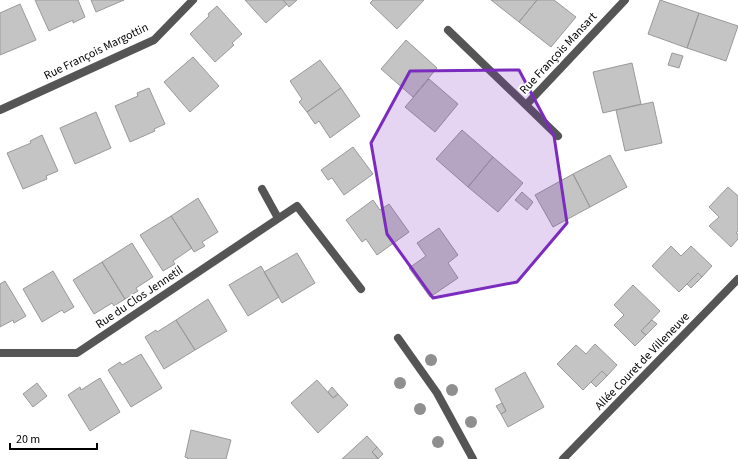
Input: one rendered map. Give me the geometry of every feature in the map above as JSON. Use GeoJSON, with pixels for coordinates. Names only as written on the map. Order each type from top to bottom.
{"type":"FeatureCollection","features":[{"type":"Feature","properties":{"kind":"street","name":"Rue François Margottin"},"geometry":{"type":"LineString","coordinates":[[0,110],[154,40],[193,0]]}},
{"type":"Feature","properties":{"kind":"street","name":"Rue François Mansart"},"geometry":{"type":"LineString","coordinates":[[526,106],[625,0]]}},
{"type":"Feature","properties":{"kind":"street","name":"Rue François Mansart"},"geometry":{"type":"LineString","coordinates":[[448,30],[558,136]]}},
{"type":"Feature","properties":{"kind":"street"},"geometry":{"type":"LineString","coordinates":[[262,189],[278,218]]}},
{"type":"Feature","properties":{"kind":"street","name":"Rue du Clos Jennetil"},"geometry":{"type":"LineString","coordinates":[[0,353],[77,354],[297,206],[361,289]]}},
{"type":"Feature","properties":{"kind":"street","name":"Allée Couret de Villeneuve"},"geometry":{"type":"LineString","coordinates":[[563,459],[738,279]]}},
{"type":"Feature","properties":{"kind":"street"},"geometry":{"type":"LineString","coordinates":[[398,338],[437,392],[473,459]]}},
{"type":"Feature","properties":{"kind":"highlighted area"},"geometry":{"type":"Polygon","coordinates":[[[519,70],[554,136],[567,223],[517,282],[433,298],[387,234],[371,143],[410,71],[519,70]]]}},
{"type":"Feature","properties":{"kind":"building"},"geometry":{"type":"Polygon","coordinates":[[[35,0],[78,0],[85,17],[73,23],[73,20],[49,31],[35,0]]]}},
{"type":"Feature","properties":{"kind":"building"},"geometry":{"type":"Polygon","coordinates":[[[91,0],[124,0],[96,12],[91,0]]]}},
{"type":"Feature","properties":{"kind":"building"},"geometry":{"type":"Polygon","coordinates":[[[245,0],[283,0],[287,4],[266,23],[245,0]]]}},
{"type":"Feature","properties":{"kind":"building"},"geometry":{"type":"Polygon","coordinates":[[[283,0],[297,0],[289,7],[283,0]]]}},
{"type":"Feature","properties":{"kind":"building"},"geometry":{"type":"Polygon","coordinates":[[[373,0],[424,0],[397,29],[370,3],[373,0]]]}},
{"type":"Feature","properties":{"kind":"building"},"geometry":{"type":"Polygon","coordinates":[[[491,0],[537,0],[519,22],[491,0]]]}},
{"type":"Feature","properties":{"kind":"building"},"geometry":{"type":"Polygon","coordinates":[[[537,0],[554,0],[576,17],[551,47],[519,22],[537,0]]]}},
{"type":"Feature","properties":{"kind":"building"},"geometry":{"type":"Polygon","coordinates":[[[660,0],[699,13],[687,48],[648,34],[660,0]]]}},
{"type":"Feature","properties":{"kind":"building"},"geometry":{"type":"Polygon","coordinates":[[[20,4],[36,40],[0,55],[0,13],[20,4]]]}},
{"type":"Feature","properties":{"kind":"building"},"geometry":{"type":"Polygon","coordinates":[[[217,6],[242,34],[232,43],[234,45],[215,62],[190,34],[217,6]]]}},
{"type":"Feature","properties":{"kind":"building"},"geometry":{"type":"Polygon","coordinates":[[[699,13],[738,26],[726,61],[687,48],[699,13]]]}},
{"type":"Feature","properties":{"kind":"building"},"geometry":{"type":"Polygon","coordinates":[[[406,40],[437,68],[413,97],[381,69],[406,40]]]}},
{"type":"Feature","properties":{"kind":"building"},"geometry":{"type":"Polygon","coordinates":[[[672,53],[683,56],[679,68],[668,65],[672,53]]]}},
{"type":"Feature","properties":{"kind":"building"},"geometry":{"type":"Polygon","coordinates":[[[193,57],[219,86],[190,112],[164,82],[193,57]]]}},
{"type":"Feature","properties":{"kind":"building"},"geometry":{"type":"Polygon","coordinates":[[[320,60],[341,88],[307,112],[299,102],[302,99],[290,81],[320,60]]]}},
{"type":"Feature","properties":{"kind":"building"},"geometry":{"type":"Polygon","coordinates":[[[632,63],[641,104],[603,113],[593,72],[632,63]]]}},
{"type":"Feature","properties":{"kind":"building"},"geometry":{"type":"Polygon","coordinates":[[[429,79],[458,104],[435,132],[405,107],[429,79]]]}},
{"type":"Feature","properties":{"kind":"building"},"geometry":{"type":"Polygon","coordinates":[[[149,88],[165,124],[154,129],[155,131],[130,142],[115,106],[138,96],[137,93],[149,88]]]}},
{"type":"Feature","properties":{"kind":"building"},"geometry":{"type":"Polygon","coordinates":[[[341,88],[360,116],[330,138],[319,121],[315,124],[307,112],[341,88]]]}},
{"type":"Feature","properties":{"kind":"building"},"geometry":{"type":"Polygon","coordinates":[[[653,102],[662,143],[625,151],[616,110],[653,102]]]}},
{"type":"Feature","properties":{"kind":"building"},"geometry":{"type":"Polygon","coordinates":[[[96,112],[111,148],[75,164],[60,128],[96,112]]]}},
{"type":"Feature","properties":{"kind":"building"},"geometry":{"type":"Polygon","coordinates":[[[462,130],[493,157],[468,187],[436,159],[462,130]]]}},
{"type":"Feature","properties":{"kind":"building"},"geometry":{"type":"Polygon","coordinates":[[[42,135],[58,171],[46,176],[47,179],[23,189],[7,153],[31,143],[30,141],[42,135]]]}},
{"type":"Feature","properties":{"kind":"building"},"geometry":{"type":"Polygon","coordinates":[[[353,147],[373,174],[344,195],[332,178],[328,180],[321,170],[353,147]]]}},
{"type":"Feature","properties":{"kind":"building"},"geometry":{"type":"Polygon","coordinates":[[[610,155],[627,187],[590,207],[573,174],[610,155]]]}},
{"type":"Feature","properties":{"kind":"building"},"geometry":{"type":"Polygon","coordinates":[[[493,157],[523,183],[498,212],[468,187],[493,157]]]}},
{"type":"Feature","properties":{"kind":"building"},"geometry":{"type":"Polygon","coordinates":[[[573,174],[590,207],[553,227],[535,195],[573,174]]]}},
{"type":"Feature","properties":{"kind":"building"},"geometry":{"type":"Polygon","coordinates":[[[728,187],[738,196],[738,231],[736,233],[738,234],[738,239],[731,247],[709,226],[719,217],[709,207],[728,187]]]}},
{"type":"Feature","properties":{"kind":"building"},"geometry":{"type":"Polygon","coordinates":[[[522,192],[533,202],[527,210],[515,200],[522,192]]]}},
{"type":"Feature","properties":{"kind":"building"},"geometry":{"type":"Polygon","coordinates":[[[198,198],[218,232],[202,242],[205,246],[194,252],[171,216],[198,198]]]}},
{"type":"Feature","properties":{"kind":"building"},"geometry":{"type":"Polygon","coordinates":[[[373,200],[380,210],[389,204],[409,232],[377,255],[366,239],[362,242],[346,220],[373,200]]]}},
{"type":"Feature","properties":{"kind":"building"},"geometry":{"type":"Polygon","coordinates":[[[171,216],[192,248],[173,261],[175,264],[163,271],[140,235],[171,216]]]}},
{"type":"Feature","properties":{"kind":"building"},"geometry":{"type":"Polygon","coordinates":[[[439,228],[458,255],[448,263],[458,278],[430,297],[409,268],[426,256],[417,243],[439,228]]]}},
{"type":"Feature","properties":{"kind":"building"},"geometry":{"type":"Polygon","coordinates":[[[132,243],[153,277],[136,288],[138,291],[125,299],[102,262],[132,243]]]}},
{"type":"Feature","properties":{"kind":"building"},"geometry":{"type":"Polygon","coordinates":[[[671,246],[681,256],[691,246],[712,266],[702,277],[698,273],[679,292],[652,266],[671,246]]]}},
{"type":"Feature","properties":{"kind":"building"},"geometry":{"type":"Polygon","coordinates":[[[297,253],[315,283],[282,303],[264,272],[297,253]]]}},
{"type":"Feature","properties":{"kind":"building"},"geometry":{"type":"Polygon","coordinates":[[[102,262],[125,299],[114,306],[112,303],[94,314],[73,280],[102,262]]]}},
{"type":"Feature","properties":{"kind":"building"},"geometry":{"type":"Polygon","coordinates":[[[261,266],[279,297],[248,316],[229,285],[261,266]]]}},
{"type":"Feature","properties":{"kind":"building"},"geometry":{"type":"Polygon","coordinates":[[[53,271],[74,307],[64,313],[62,310],[42,322],[23,289],[53,271]]]}},
{"type":"Feature","properties":{"kind":"building"},"geometry":{"type":"Polygon","coordinates":[[[698,273],[702,277],[691,288],[687,284],[698,273]]]}},
{"type":"Feature","properties":{"kind":"building"},"geometry":{"type":"Polygon","coordinates":[[[5,281],[26,316],[14,323],[13,320],[0,327],[0,284],[5,281]]]}},
{"type":"Feature","properties":{"kind":"building"},"geometry":{"type":"Polygon","coordinates":[[[633,285],[660,311],[641,331],[646,335],[635,346],[614,325],[624,315],[614,305],[633,285]]]}},
{"type":"Feature","properties":{"kind":"building"},"geometry":{"type":"Polygon","coordinates":[[[208,299],[227,331],[195,350],[176,320],[208,299]]]}},
{"type":"Feature","properties":{"kind":"building"},"geometry":{"type":"Polygon","coordinates":[[[176,320],[195,350],[164,369],[145,337],[156,330],[157,332],[176,320]]]}},
{"type":"Feature","properties":{"kind":"building"},"geometry":{"type":"Polygon","coordinates":[[[652,320],[657,324],[646,335],[641,331],[652,320]]]}},
{"type":"Feature","properties":{"kind":"building"},"geometry":{"type":"Polygon","coordinates":[[[595,344],[617,365],[607,376],[602,371],[583,390],[557,364],[576,345],[586,354],[595,344]]]}},
{"type":"Feature","properties":{"kind":"building"},"geometry":{"type":"Polygon","coordinates":[[[141,354],[162,388],[131,407],[108,370],[120,362],[122,365],[141,354]]]}},
{"type":"Feature","properties":{"kind":"building"},"geometry":{"type":"Polygon","coordinates":[[[602,371],[607,376],[596,387],[591,382],[602,371]]]}},
{"type":"Feature","properties":{"kind":"building"},"geometry":{"type":"Polygon","coordinates":[[[525,372],[544,407],[508,427],[501,414],[506,411],[495,389],[525,372]]]}},
{"type":"Feature","properties":{"kind":"building"},"geometry":{"type":"Polygon","coordinates":[[[100,378],[120,412],[90,431],[68,395],[80,387],[81,390],[100,378]]]}},
{"type":"Feature","properties":{"kind":"building"},"geometry":{"type":"Polygon","coordinates":[[[317,380],[333,398],[338,394],[348,405],[318,433],[291,403],[317,380]]]}},
{"type":"Feature","properties":{"kind":"building"},"geometry":{"type":"Polygon","coordinates":[[[37,383],[47,396],[33,407],[23,394],[37,383]]]}},
{"type":"Feature","properties":{"kind":"building"},"geometry":{"type":"Polygon","coordinates":[[[332,387],[338,394],[333,398],[328,392],[332,387]]]}},
{"type":"Feature","properties":{"kind":"building"},"geometry":{"type":"Polygon","coordinates":[[[502,403],[506,411],[501,414],[496,406],[502,403]]]}},
{"type":"Feature","properties":{"kind":"building"},"geometry":{"type":"Polygon","coordinates":[[[191,430],[231,440],[226,459],[187,459],[188,458],[185,457],[191,430]]]}},
{"type":"Feature","properties":{"kind":"building"},"geometry":{"type":"Polygon","coordinates":[[[367,436],[377,447],[372,452],[379,459],[342,459],[367,436]]]}},
{"type":"Feature","properties":{"kind":"building"},"geometry":{"type":"Polygon","coordinates":[[[377,447],[383,454],[378,459],[372,452],[377,447]]]}}]}
